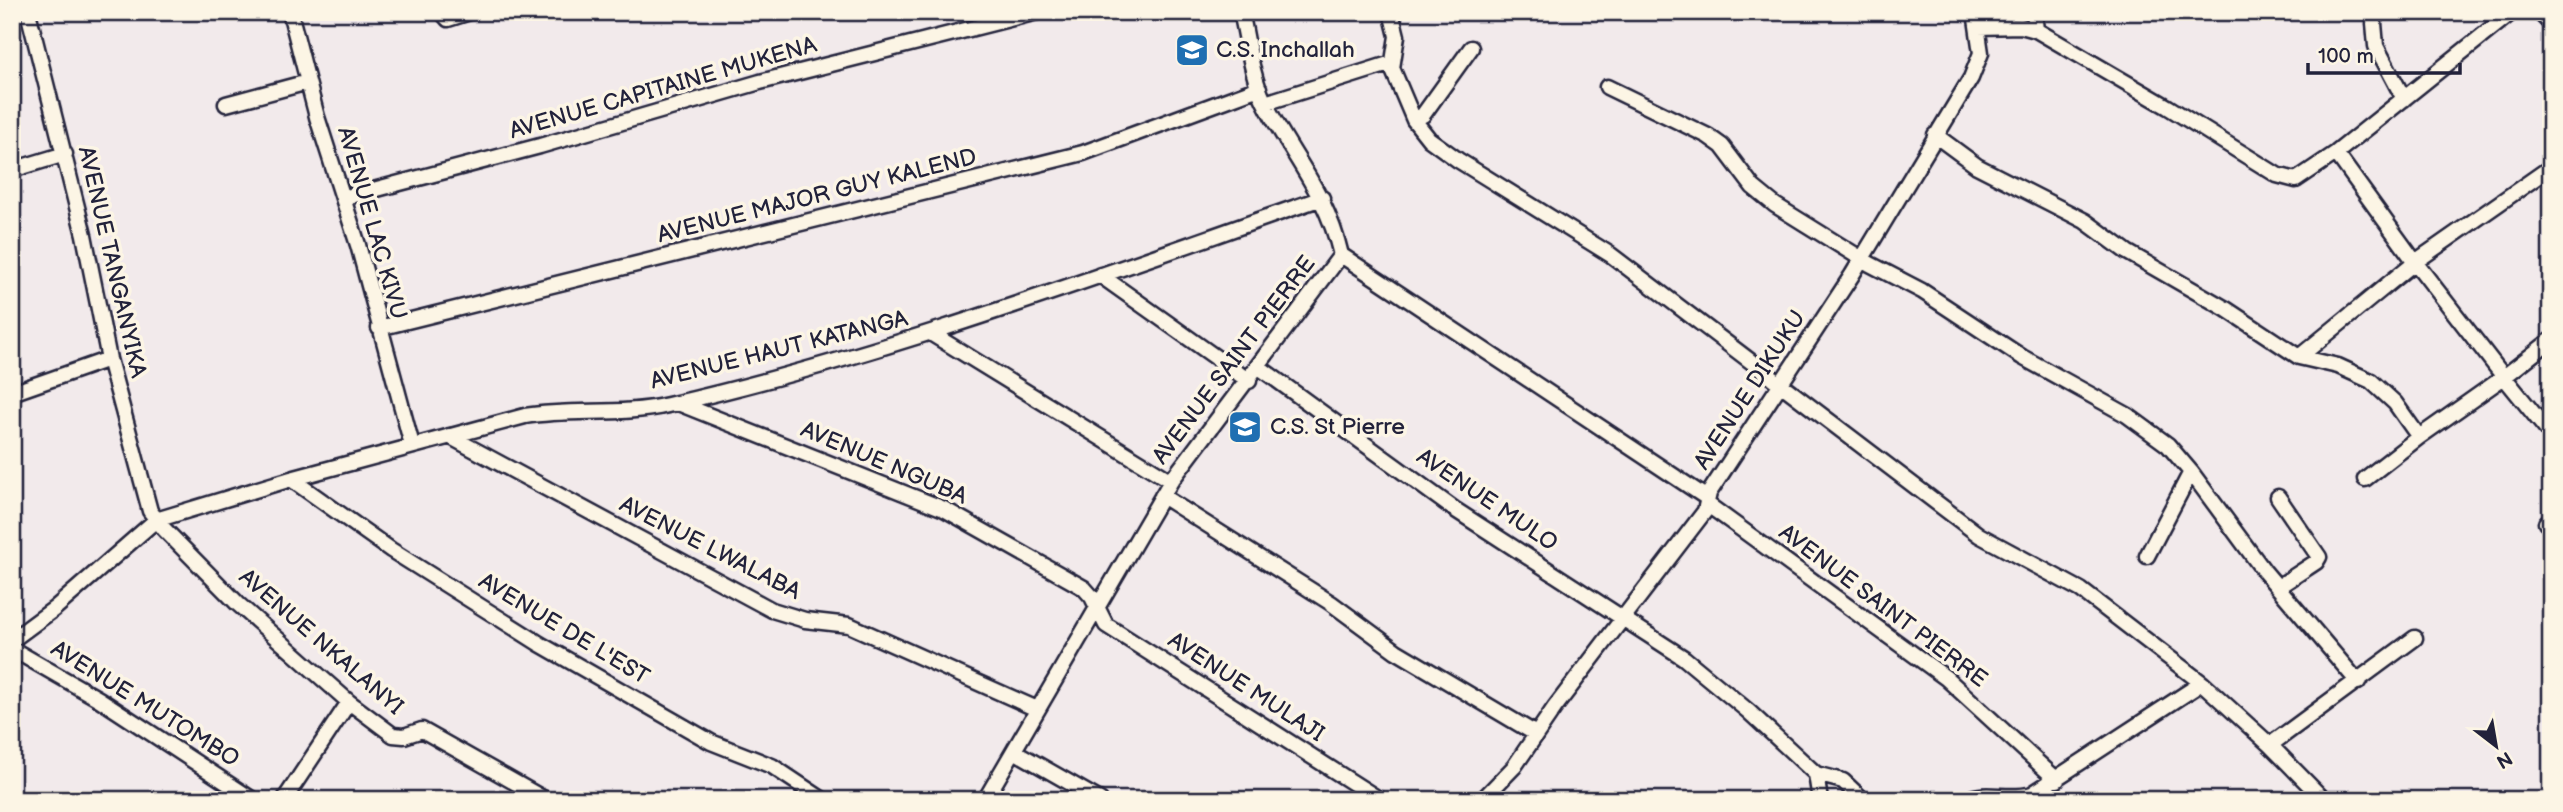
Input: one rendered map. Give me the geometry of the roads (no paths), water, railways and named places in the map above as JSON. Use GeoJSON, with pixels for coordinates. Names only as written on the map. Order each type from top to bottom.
{"type":"FeatureCollection","features":[{"type":"Feature","properties":{"kind":"street","name":"AVENUE TANGANYIKA"},"geometry":{"type":"LineString","coordinates":[[27,12],[65,155],[109,359],[143,493],[156,520]]}},
{"type":"Feature","properties":{"kind":"street","name":"AVENUE LAC KIVU"},"geometry":{"type":"LineString","coordinates":[[289,12],[412,445]]}},
{"type":"Feature","properties":{"kind":"street"},"geometry":{"type":"LineString","coordinates":[[443,15],[449,19],[470,12]]}},
{"type":"Feature","properties":{"kind":"street","name":"AVENUE CAPITAINE MUKENA"},"geometry":{"type":"LineString","coordinates":[[343,198],[540,146],[760,82],[1037,12]]}},
{"type":"Feature","properties":{"kind":"street"},"geometry":{"type":"LineString","coordinates":[[1241,12],[1265,103],[1322,198],[1335,228],[1341,255]]}},
{"type":"Feature","properties":{"kind":"street"},"geometry":{"type":"LineString","coordinates":[[1391,12],[1397,36],[1392,63],[1414,120],[1429,139],[1458,160],[1596,244],[1979,535],[2081,590],[2202,683],[2270,745],[2324,800]]}},
{"type":"Feature","properties":{"kind":"street"},"geometry":{"type":"LineString","coordinates":[[2035,12],[2036,30]]}},
{"type":"Feature","properties":{"kind":"street"},"geometry":{"type":"LineString","coordinates":[[2373,12],[2376,46],[2404,99]]}},
{"type":"Feature","properties":{"kind":"street"},"geometry":{"type":"LineString","coordinates":[[1976,20],[2036,30],[2168,107],[2277,176],[2297,180],[2336,153],[2512,12]]}},
{"type":"Feature","properties":{"kind":"street"},"geometry":{"type":"LineString","coordinates":[[2539,12],[2551,24]]}},
{"type":"Feature","properties":{"kind":"street","name":"AVENUE DIKUKU"},"geometry":{"type":"LineString","coordinates":[[1482,800],[1514,767],[1707,501],[1862,259],[1979,61],[1976,20]]}},
{"type":"Feature","properties":{"kind":"street"},"geometry":{"type":"LineString","coordinates":[[1414,120],[1423,115],[1471,48]]}},
{"type":"Feature","properties":{"kind":"street"},"geometry":{"type":"LineString","coordinates":[[1265,103],[1392,63]]}},
{"type":"Feature","properties":{"kind":"street"},"geometry":{"type":"LineString","coordinates":[[226,104],[308,82]]}},
{"type":"Feature","properties":{"kind":"street"},"geometry":{"type":"LineString","coordinates":[[1606,87],[1716,141],[1744,176],[1768,200],[1862,259],[1911,284],[2022,357],[2127,415],[2168,445],[2192,471],[2278,587],[2358,682]]}},
{"type":"Feature","properties":{"kind":"street","name":"AVENUE MAJOR GUY KALEND"},"geometry":{"type":"LineString","coordinates":[[379,328],[1083,153],[1259,88]]}},
{"type":"Feature","properties":{"kind":"street"},"geometry":{"type":"LineString","coordinates":[[1935,135],[1977,166],[2085,221],[2127,252],[2226,309],[2299,357],[2338,366],[2380,387],[2419,437]]}},
{"type":"Feature","properties":{"kind":"street"},"geometry":{"type":"LineString","coordinates":[[2336,153],[2414,262],[2551,435]]}},
{"type":"Feature","properties":{"kind":"street"},"geometry":{"type":"LineString","coordinates":[[12,170],[65,155]]}},
{"type":"Feature","properties":{"kind":"street"},"geometry":{"type":"LineString","coordinates":[[2299,357],[2414,262],[2551,167]]}},
{"type":"Feature","properties":{"kind":"street","name":"AVENUE HAUT KATANGA"},"geometry":{"type":"LineString","coordinates":[[156,520],[412,445],[540,414],[653,408],[678,403],[932,334],[1322,198]]}},
{"type":"Feature","properties":{"kind":"street","name":"AVENUE SAINT PIERRE"},"geometry":{"type":"LineString","coordinates":[[985,800],[1095,607],[1171,481],[1249,381],[1341,255],[1707,501],[1946,678],[2057,780]]}},
{"type":"Feature","properties":{"kind":"street"},"geometry":{"type":"LineString","coordinates":[[1100,275],[1249,381]]}},
{"type":"Feature","properties":{"kind":"street"},"geometry":{"type":"LineString","coordinates":[[932,334],[1171,481]]}},
{"type":"Feature","properties":{"kind":"street"},"geometry":{"type":"LineString","coordinates":[[2365,479],[2551,340]]}},
{"type":"Feature","properties":{"kind":"street"},"geometry":{"type":"LineString","coordinates":[[12,393],[109,359]]}},
{"type":"Feature","properties":{"kind":"street","name":"AVENUE MULO"},"geometry":{"type":"LineString","coordinates":[[1259,367],[1454,509],[1684,658],[1725,691],[1815,774]]}},
{"type":"Feature","properties":{"kind":"street","name":"AVENUE NGUBA"},"geometry":{"type":"LineString","coordinates":[[678,403],[944,509],[1084,588],[1092,597],[1095,607]]}},
{"type":"Feature","properties":{"kind":"street","name":"AVENUE LWALABA"},"geometry":{"type":"LineString","coordinates":[[449,436],[772,610],[805,620],[849,625],[1037,709]]}},
{"type":"Feature","properties":{"kind":"street"},"geometry":{"type":"LineString","coordinates":[[2147,556],[2192,471]]}},
{"type":"Feature","properties":{"kind":"street","name":"AVENUE DE L'EST"},"geometry":{"type":"LineString","coordinates":[[291,479],[391,550],[540,644],[711,742],[772,766],[823,800]]}},
{"type":"Feature","properties":{"kind":"street"},"geometry":{"type":"LineString","coordinates":[[1162,496],[1331,603],[1396,651],[1536,734]]}},
{"type":"Feature","properties":{"kind":"street"},"geometry":{"type":"LineString","coordinates":[[2278,497],[2319,557],[2316,562],[2278,587]]}},
{"type":"Feature","properties":{"kind":"street"},"geometry":{"type":"LineString","coordinates":[[12,639],[75,591],[156,520]]}},
{"type":"Feature","properties":{"kind":"street","name":"AVENUE NKALANYI"},"geometry":{"type":"LineString","coordinates":[[156,520],[238,604],[349,702],[389,733],[403,736],[422,730],[546,800]]}},
{"type":"Feature","properties":{"kind":"street","name":"AVENUE MULAJI"},"geometry":{"type":"LineString","coordinates":[[1095,607],[1106,625],[1380,800]]}},
{"type":"Feature","properties":{"kind":"street"},"geometry":{"type":"LineString","coordinates":[[2270,745],[2415,638]]}},
{"type":"Feature","properties":{"kind":"street","name":"AVENUE MUTOMBO"},"geometry":{"type":"LineString","coordinates":[[12,649],[99,699],[253,800]]}},
{"type":"Feature","properties":{"kind":"street"},"geometry":{"type":"LineString","coordinates":[[1967,800],[1977,795],[2001,799],[2025,797],[2057,780],[2202,683]]}},
{"type":"Feature","properties":{"kind":"street"},"geometry":{"type":"LineString","coordinates":[[284,800],[349,702]]}},
{"type":"Feature","properties":{"kind":"street"},"geometry":{"type":"LineString","coordinates":[[1014,751],[1100,800]]}},
{"type":"Feature","properties":{"kind":"street"},"geometry":{"type":"LineString","coordinates":[[1820,800],[1815,774],[1843,781],[1863,800]]}},
{"type":"Feature","properties":{"kind":"place","name":"C.S. Inchallah"},"geometry":{"type":"Point","coordinates":[1192,50]}},
{"type":"Feature","properties":{"kind":"place","name":"C.S. St Pierre"},"geometry":{"type":"Point","coordinates":[1245,427]}}]}
